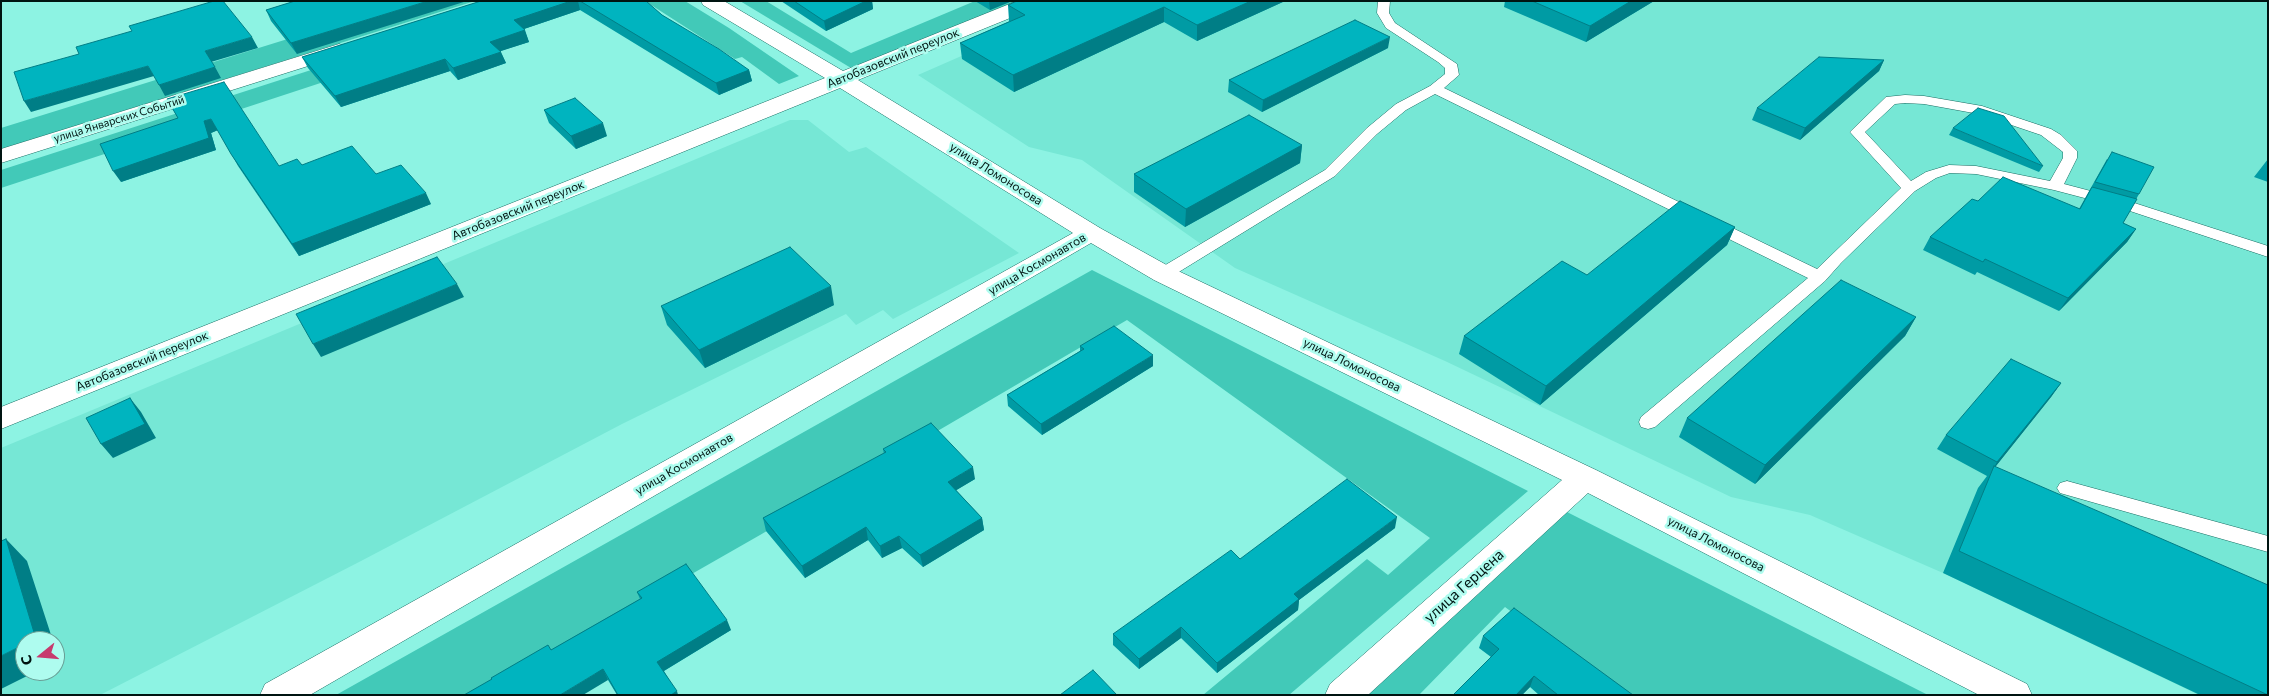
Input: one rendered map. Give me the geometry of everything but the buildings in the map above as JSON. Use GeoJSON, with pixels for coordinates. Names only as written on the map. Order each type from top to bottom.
{"type":"FeatureCollection","features":[{"type":"Feature","properties":{"kind":"street","name":"улица Ломоносова"},"geometry":{"type":"LineString","coordinates":[[710,1],[841,79],[1091,233],[1163,274],[1585,478],[2014,695]]}},
{"type":"Feature","properties":{"kind":"street","name":"Автобазовский переулок"},"geometry":{"type":"LineString","coordinates":[[1,419],[1035,1]]}},
{"type":"Feature","properties":{"kind":"street","name":"улица Январских Событий"},"geometry":{"type":"LineString","coordinates":[[1,156],[362,43]]}},
{"type":"Feature","properties":{"kind":"street","name":"улица Космонавтов"},"geometry":{"type":"LineString","coordinates":[[278,695],[1091,233]]}},
{"type":"Feature","properties":{"kind":"street","name":"улица Герцена"},"geometry":{"type":"LineString","coordinates":[[1343,695],[1585,478]]}},
{"type":"Feature","properties":{"kind":"lane"},"geometry":{"type":"LineString","coordinates":[[1163,274],[1330,174],[1372,131],[1401,107],[1435,89],[1452,75],[1452,67],[1436,53],[1390,24],[1383,13],[1384,1]]}},
{"type":"Feature","properties":{"kind":"lane"},"geometry":{"type":"LineString","coordinates":[[1435,89],[1820,277]]}},
{"type":"Feature","properties":{"kind":"lane"},"geometry":{"type":"LineString","coordinates":[[1910,188],[1857,132],[1891,100],[1905,98],[1982,110],[2046,132],[2056,138],[2070,151],[2070,158],[2055,186]]}},
{"type":"Feature","properties":{"kind":"lane"},"geometry":{"type":"LineString","coordinates":[[1648,422],[1820,277],[1835,260],[1910,188],[1931,175],[1949,169],[1976,170],[2055,186],[2120,203],[2268,252]]}},
{"type":"Feature","properties":{"kind":"lane"},"geometry":{"type":"LineString","coordinates":[[2067,488],[2268,544]]}},
{"type":"Feature","properties":{"kind":"shaded area"},"geometry":{"type":"Polygon","coordinates":[[[410,1],[475,1],[1,149],[1,128],[410,1]]]}},
{"type":"Feature","properties":{"kind":"shaded area"},"geometry":{"type":"Polygon","coordinates":[[[525,1],[570,1],[1,188],[1,170],[525,1]]]}},
{"type":"Feature","properties":{"kind":"shaded area"},"geometry":{"type":"Polygon","coordinates":[[[645,1],[685,1],[729,28],[799,76],[779,84],[742,57],[735,59],[645,1]]]}},
{"type":"Feature","properties":{"kind":"shaded area"},"geometry":{"type":"Polygon","coordinates":[[[740,1],[766,1],[851,53],[975,1],[1018,1],[851,68],[740,1]]]}},
{"type":"Feature","properties":{"kind":"shaded area"},"geometry":{"type":"Polygon","coordinates":[[[1087,1],[2268,1],[2268,695],[2199,695],[1943,573],[1810,515],[1731,497],[1445,361],[1235,268],[1082,160],[1029,147],[918,75],[1087,1]]]}},
{"type":"Feature","properties":{"kind":"shaded area"},"geometry":{"type":"Polygon","coordinates":[[[790,120],[808,120],[849,152],[866,147],[1019,253],[893,319],[883,310],[856,325],[846,314],[622,424],[100,695],[1,695],[1,448],[790,120]]]}},
{"type":"Feature","properties":{"kind":"shaded area"},"geometry":{"type":"Polygon","coordinates":[[[1092,270],[1528,491],[1289,695],[1203,695],[1367,559],[1388,575],[1430,538],[1127,320],[760,535],[480,695],[336,695],[1092,270]]]}},
{"type":"Feature","properties":{"kind":"shaded area"},"geometry":{"type":"Polygon","coordinates":[[[1565,511],[1928,695],[1623,695],[1505,607],[1419,695],[1361,695],[1565,511]]]}}]}
